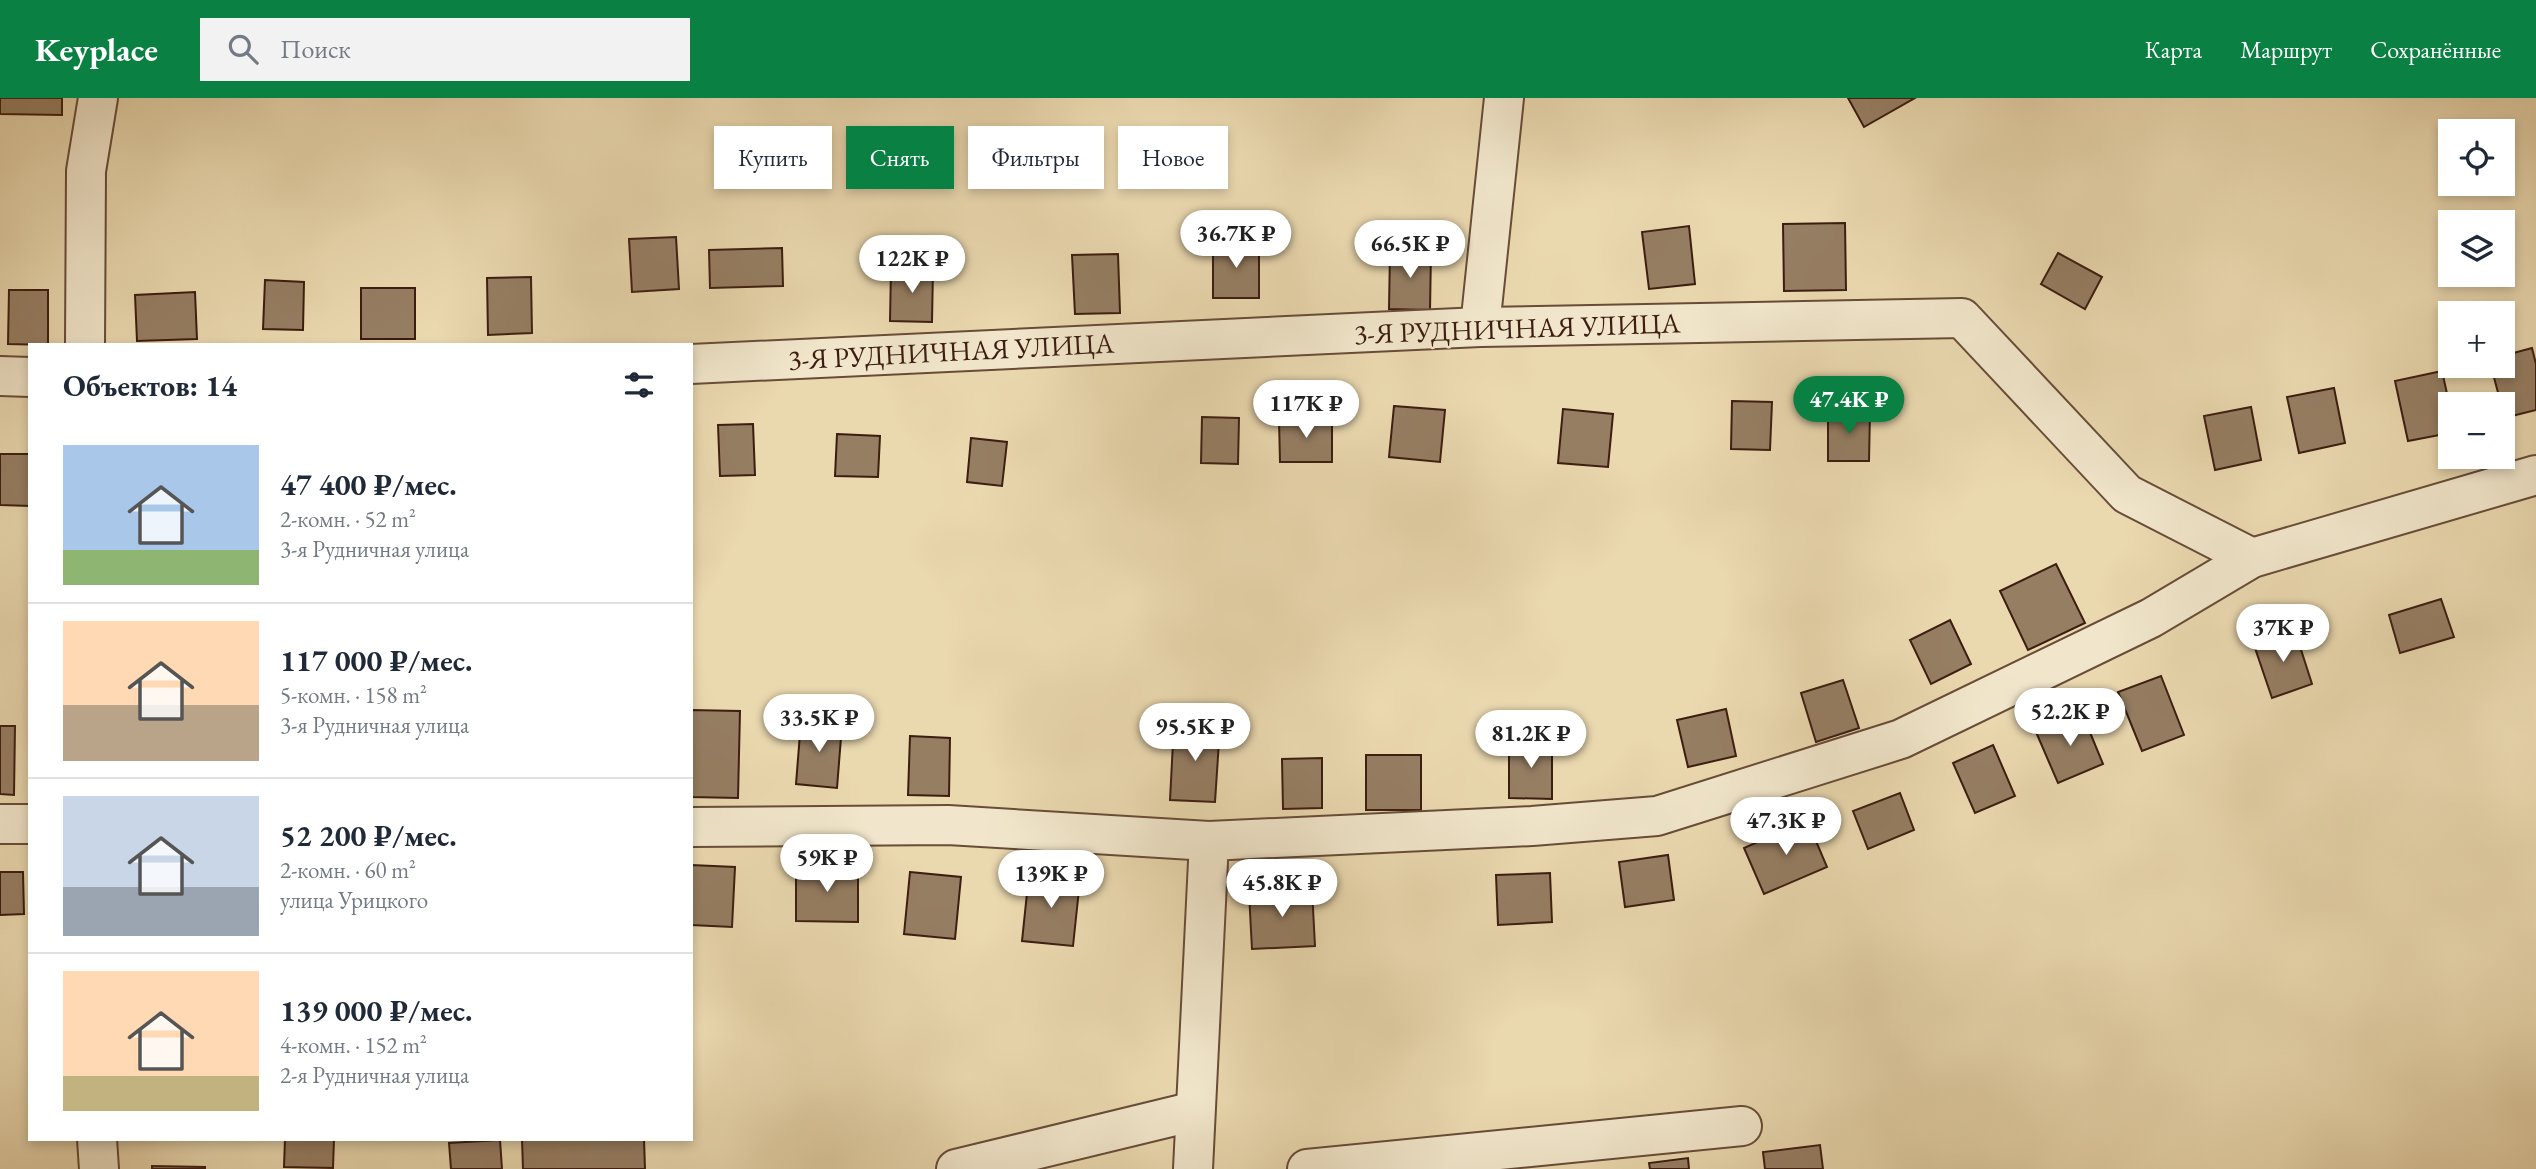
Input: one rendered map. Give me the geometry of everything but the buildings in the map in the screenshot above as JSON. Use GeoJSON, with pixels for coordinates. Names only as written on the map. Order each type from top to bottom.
{"type":"FeatureCollection","features":[{"type":"Feature","properties":{"kind":"street"},"geometry":{"type":"LineString","coordinates":[[85,343],[86,171],[98,98]]}},
{"type":"Feature","properties":{"kind":"street"},"geometry":{"type":"LineString","coordinates":[[1480,327],[1504,98]]}},
{"type":"Feature","properties":{"kind":"street","name":"3-Я РУДНИЧНАЯ УЛИЦА"},"geometry":{"type":"LineString","coordinates":[[693,363],[1480,327],[1962,318],[2127,494],[2252,558]]}},
{"type":"Feature","properties":{"kind":"street"},"geometry":{"type":"LineString","coordinates":[[0,376],[28,377]]}},
{"type":"Feature","properties":{"kind":"street"},"geometry":{"type":"LineString","coordinates":[[693,827],[948,825],[1209,841],[1532,826],[1657,816],[1901,739],[2151,618],[2252,558],[2536,475]]}},
{"type":"Feature","properties":{"kind":"street"},"geometry":{"type":"LineString","coordinates":[[0,824],[28,824]]}},
{"type":"Feature","properties":{"kind":"street"},"geometry":{"type":"LineString","coordinates":[[1193,1169],[1209,841]]}},
{"type":"Feature","properties":{"kind":"street"},"geometry":{"type":"LineString","coordinates":[[956,1169],[1195,1111]]}},
{"type":"Feature","properties":{"kind":"street"},"geometry":{"type":"LineString","coordinates":[[1307,1169],[1742,1126]]}},
{"type":"Feature","properties":{"kind":"street"},"geometry":{"type":"LineString","coordinates":[[97,1141],[99,1169]]}}]}
